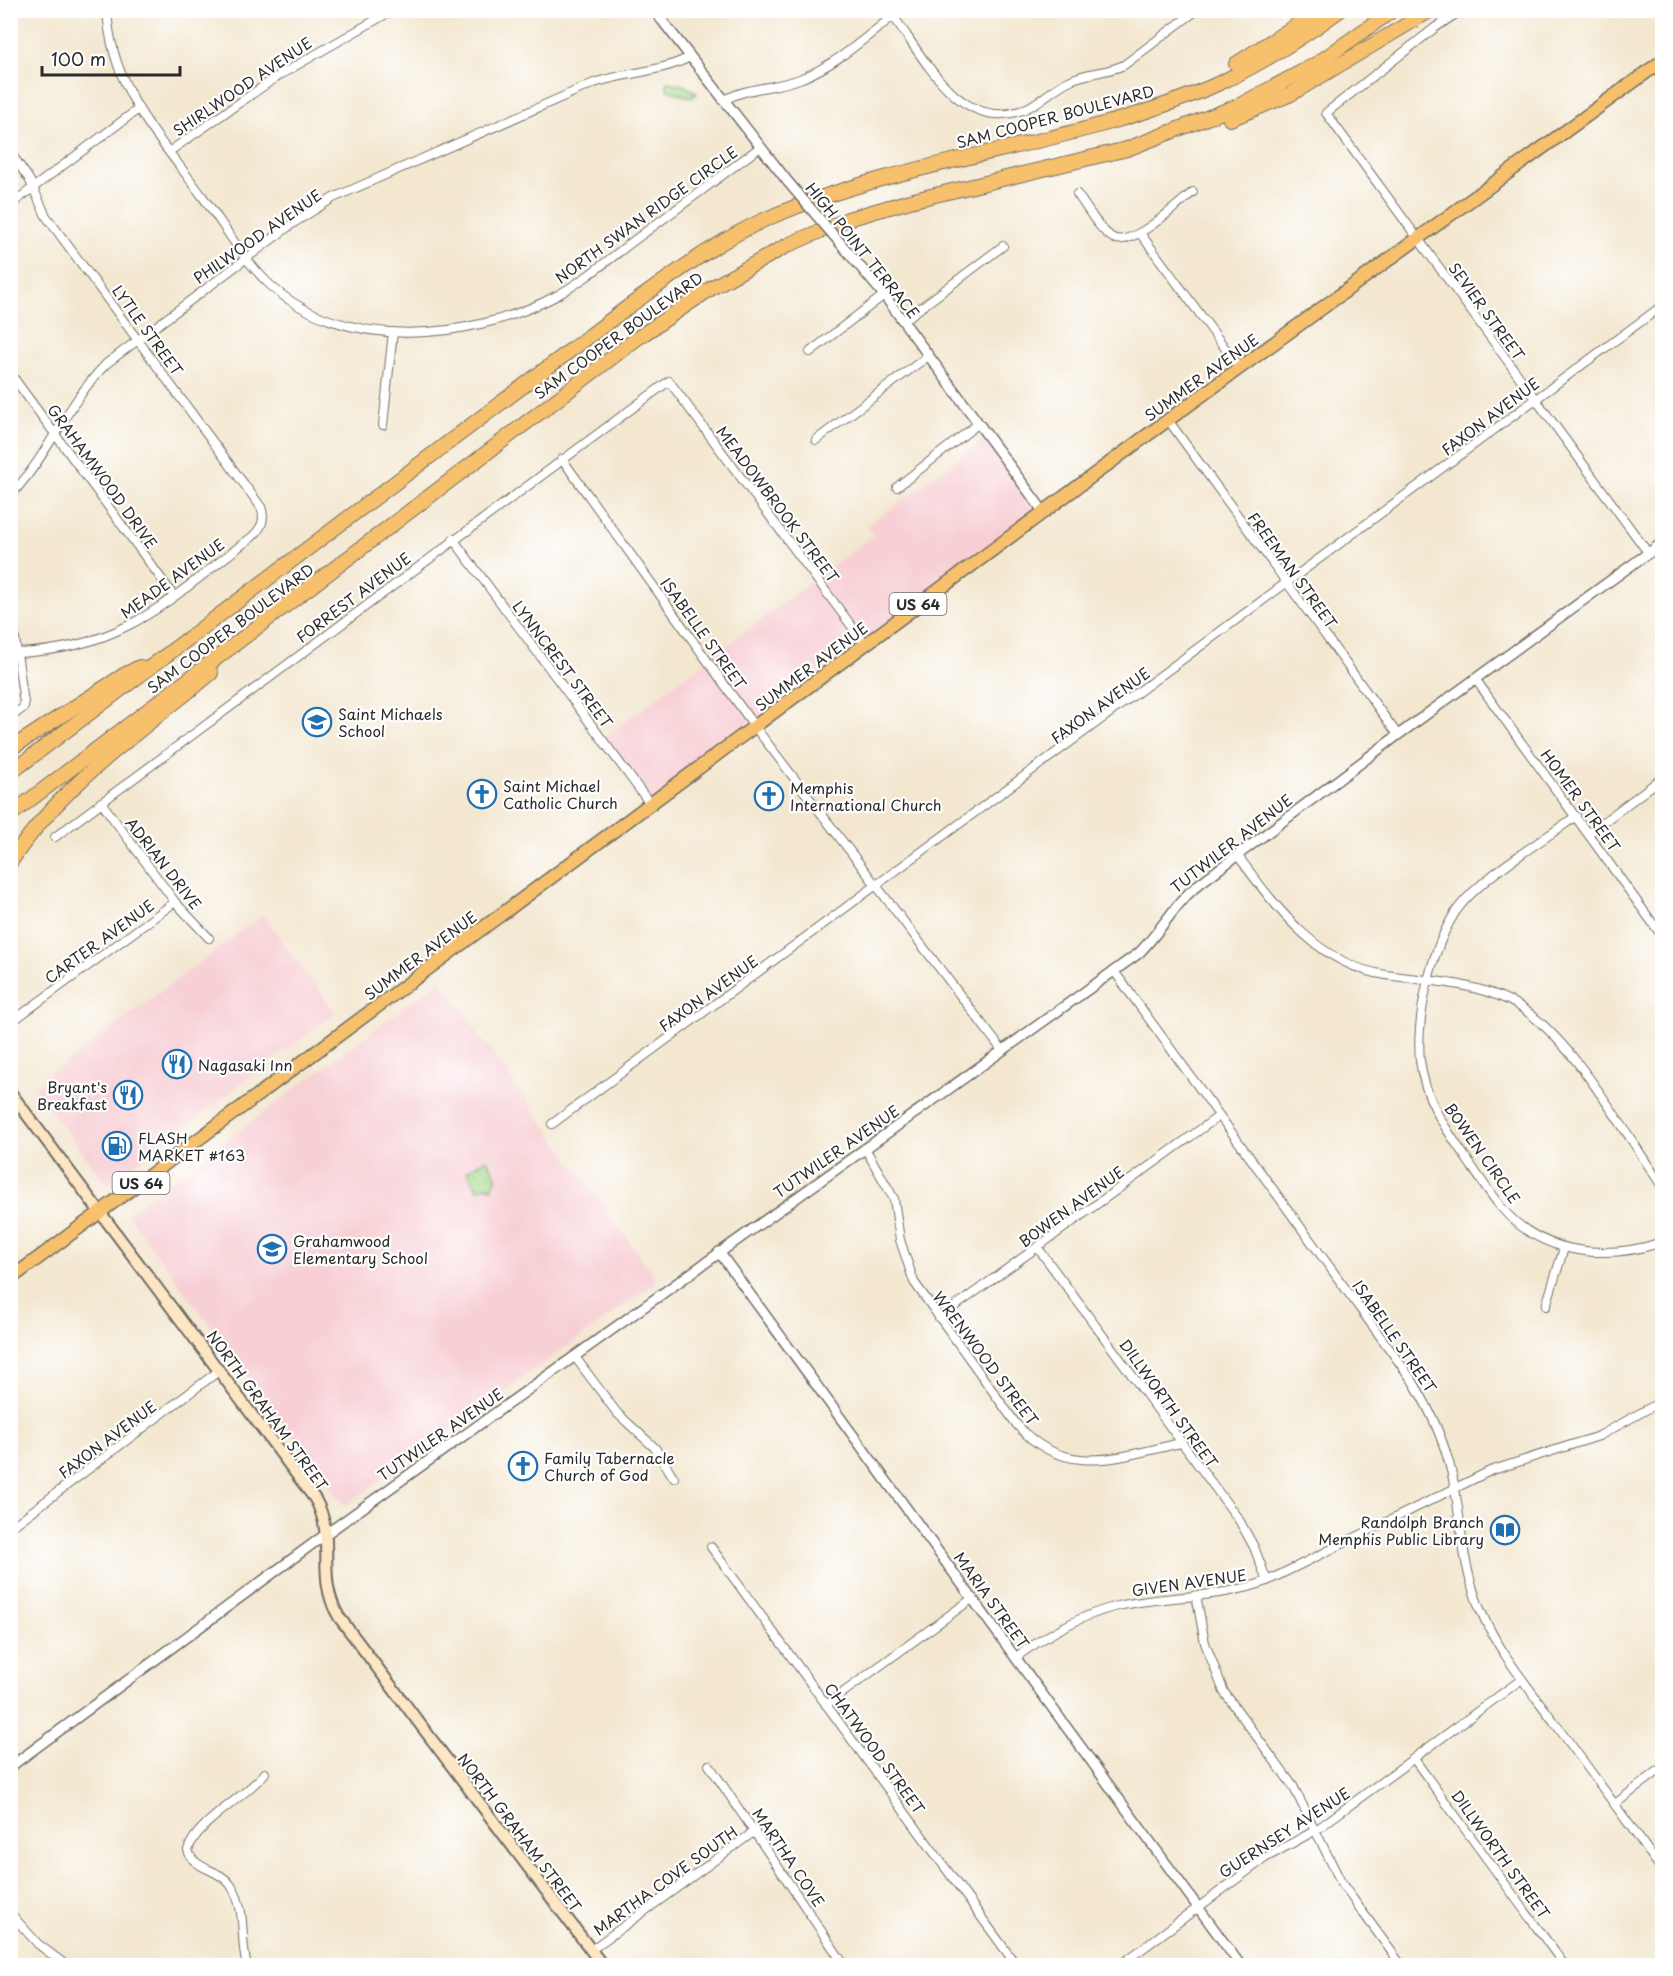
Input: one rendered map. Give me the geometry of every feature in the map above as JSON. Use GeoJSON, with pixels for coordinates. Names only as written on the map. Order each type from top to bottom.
{"type":"FeatureCollection","features":[{"type":"Feature","properties":{"kind":"highway"},"geometry":{"type":"LineString","coordinates":[[1159,106],[1240,61],[1320,10]]}},
{"type":"Feature","properties":{"kind":"highway","name":"SAM COOPER BOULEVARD"},"geometry":{"type":"LineString","coordinates":[[10,773],[636,301],[678,271],[740,233],[772,216],[841,191],[908,171],[1049,138],[1159,106],[1224,81],[1304,36],[1340,10]]}},
{"type":"Feature","properties":{"kind":"highway","name":"SAM COOPER BOULEVARD"},"geometry":{"type":"LineString","coordinates":[[10,815],[639,337],[713,287],[788,245],[848,219],[910,201],[1127,149],[1240,105],[1317,63],[1393,10]]}},
{"type":"Feature","properties":{"kind":"highway"},"geometry":{"type":"LineString","coordinates":[[1127,149],[1222,122],[1291,94],[1431,10]]}},
{"type":"Feature","properties":{"kind":"highway"},"geometry":{"type":"LineString","coordinates":[[10,863],[53,809],[104,762],[385,531]]}},
{"type":"Feature","properties":{"kind":"highway"},"geometry":{"type":"LineString","coordinates":[[10,749],[124,675],[166,655]]}},
{"type":"Feature","properties":{"kind":"main road","name":"SUMMER AVENUE"},"geometry":{"type":"LineString","coordinates":[[10,1279],[1239,367],[1662,62]]}},
{"type":"Feature","properties":{"kind":"main road","name":"NORTH GRAHAM STREET"},"geometry":{"type":"LineString","coordinates":[[10,1092],[315,1499],[325,1521],[327,1594],[339,1617],[603,1965]]}},
{"type":"Feature","properties":{"kind":"street","name":"NORTH SWAN RIDGE CIRCLE"},"geometry":{"type":"LineString","coordinates":[[106,10],[115,58],[137,110],[267,282],[307,310],[335,322],[393,332],[476,324],[519,312],[554,297],[581,280],[759,148]]}},
{"type":"Feature","properties":{"kind":"street","name":"SHIRLWOOD AVENUE"},"geometry":{"type":"LineString","coordinates":[[170,152],[278,76],[393,10]]}},
{"type":"Feature","properties":{"kind":"street"},"geometry":{"type":"LineString","coordinates":[[657,15],[672,10]]}},
{"type":"Feature","properties":{"kind":"street"},"geometry":{"type":"LineString","coordinates":[[723,100],[740,92],[784,84],[809,75],[897,13],[956,98],[978,111],[1006,115],[1030,107],[1068,81],[1085,75],[1110,71],[1124,65],[1197,10]]}},
{"type":"Feature","properties":{"kind":"street","name":"SEVIER STREET"},"geometry":{"type":"LineString","coordinates":[[1462,10],[1436,27],[1326,113],[1648,554]]}},
{"type":"Feature","properties":{"kind":"street","name":"HIGH POINT TERRACE"},"geometry":{"type":"LineString","coordinates":[[657,15],[759,148],[884,296],[1043,512]]}},
{"type":"Feature","properties":{"kind":"street","name":"PHILWOOD AVENUE"},"geometry":{"type":"LineString","coordinates":[[10,496],[32,472],[71,405],[92,378],[137,339],[311,211],[359,185],[594,83],[621,75],[660,70],[690,57]]}},
{"type":"Feature","properties":{"kind":"street"},"geometry":{"type":"LineString","coordinates":[[10,205],[137,110]]}},
{"type":"Feature","properties":{"kind":"street","name":"LYTLE STREET"},"geometry":{"type":"LineString","coordinates":[[10,152],[29,179],[46,216],[261,507],[263,522]]}},
{"type":"Feature","properties":{"kind":"street"},"geometry":{"type":"LineString","coordinates":[[1077,194],[1114,239],[1126,240],[1140,233],[1193,192]]}},
{"type":"Feature","properties":{"kind":"street"},"geometry":{"type":"LineString","coordinates":[[1140,233],[1239,367]]}},
{"type":"Feature","properties":{"kind":"street"},"geometry":{"type":"LineString","coordinates":[[903,321],[1003,246]]}},
{"type":"Feature","properties":{"kind":"street"},"geometry":{"type":"LineString","coordinates":[[810,352],[884,296]]}},
{"type":"Feature","properties":{"kind":"street","name":"FAXON AVENUE"},"geometry":{"type":"LineString","coordinates":[[552,1124],[877,887],[1662,306]]}},
{"type":"Feature","properties":{"kind":"street"},"geometry":{"type":"LineString","coordinates":[[383,425],[393,332]]}},
{"type":"Feature","properties":{"kind":"street"},"geometry":{"type":"LineString","coordinates":[[816,440],[928,356]]}},
{"type":"Feature","properties":{"kind":"street","name":"GRAHAMWOOD DRIVE"},"geometry":{"type":"LineString","coordinates":[[10,373],[174,596]]}},
{"type":"Feature","properties":{"kind":"street","name":"FORREST AVENUE"},"geometry":{"type":"LineString","coordinates":[[55,837],[453,539],[669,381]]}},
{"type":"Feature","properties":{"kind":"street","name":"MEADOWBROOK STREET"},"geometry":{"type":"LineString","coordinates":[[669,381],[865,644]]}},
{"type":"Feature","properties":{"kind":"street","name":"FREEMAN STREET"},"geometry":{"type":"LineString","coordinates":[[1168,420],[1398,735]]}},
{"type":"Feature","properties":{"kind":"street"},"geometry":{"type":"LineString","coordinates":[[897,487],[979,423]]}},
{"type":"Feature","properties":{"kind":"street","name":"ISABELLE STREET"},"geometry":{"type":"LineString","coordinates":[[561,459],[755,727],[1002,1050]]}},
{"type":"Feature","properties":{"kind":"street","name":"MEADE AVENUE"},"geometry":{"type":"LineString","coordinates":[[18,653],[56,651],[101,639],[129,628],[252,537],[263,522]]}},
{"type":"Feature","properties":{"kind":"street","name":"LYNNCREST STREET"},"geometry":{"type":"LineString","coordinates":[[453,539],[651,805]]}},
{"type":"Feature","properties":{"kind":"street","name":"TUTWILER AVENUE"},"geometry":{"type":"LineString","coordinates":[[10,1767],[326,1534],[1114,971],[1153,939],[1179,901],[1398,735],[1662,543]]}},
{"type":"Feature","properties":{"kind":"street"},"geometry":{"type":"LineString","coordinates":[[10,602],[24,707],[10,718]]}},
{"type":"Feature","properties":{"kind":"street","name":"HOMER STREET"},"geometry":{"type":"LineString","coordinates":[[1476,680],[1662,936]]}},
{"type":"Feature","properties":{"kind":"street"},"geometry":{"type":"LineString","coordinates":[[1589,833],[1662,778]]}},
{"type":"Feature","properties":{"kind":"street","name":"ADRIAN DRIVE"},"geometry":{"type":"LineString","coordinates":[[101,802],[175,902],[209,938]]}},
{"type":"Feature","properties":{"kind":"street"},"geometry":{"type":"LineString","coordinates":[[1430,980],[1437,945],[1454,913],[1482,884],[1576,816]]}},
{"type":"Feature","properties":{"kind":"street"},"geometry":{"type":"LineString","coordinates":[[1238,855],[1278,909],[1309,940],[1349,963],[1383,975],[1473,988],[1511,1002],[1544,1024],[1570,1053],[1662,1186]]}},
{"type":"Feature","properties":{"kind":"street","name":"CARTER AVENUE"},"geometry":{"type":"LineString","coordinates":[[10,1023],[175,902]]}},
{"type":"Feature","properties":{"kind":"street","name":"ISABELLE STREET"},"geometry":{"type":"LineString","coordinates":[[1114,971],[1417,1388],[1439,1431],[1455,1489],[1460,1539],[1472,1588],[1490,1630],[1522,1679],[1662,1870]]}},
{"type":"Feature","properties":{"kind":"street","name":"BOWEN CIRCLE"},"geometry":{"type":"LineString","coordinates":[[1430,980],[1420,1030],[1420,1062],[1436,1115],[1501,1208],[1528,1232],[1564,1248],[1594,1254],[1662,1242]]}},
{"type":"Feature","properties":{"kind":"street","name":"BOWEN AVENUE"},"geometry":{"type":"LineString","coordinates":[[939,1318],[1219,1116]]}},
{"type":"Feature","properties":{"kind":"street","name":"WRENWOOD STREET"},"geometry":{"type":"LineString","coordinates":[[865,1148],[894,1199],[900,1240],[914,1282],[1017,1425],[1044,1449],[1069,1459],[1085,1461],[1181,1443]]}},
{"type":"Feature","properties":{"kind":"street","name":"DILLWORTH STREET"},"geometry":{"type":"LineString","coordinates":[[1038,1248],[1247,1533],[1267,1581]]}},
{"type":"Feature","properties":{"kind":"street"},"geometry":{"type":"LineString","coordinates":[[1546,1306],[1564,1248]]}},
{"type":"Feature","properties":{"kind":"street","name":"MARIA STREET"},"geometry":{"type":"LineString","coordinates":[[719,1252],[1240,1965]]}},
{"type":"Feature","properties":{"kind":"street"},"geometry":{"type":"LineString","coordinates":[[575,1357],[617,1413],[655,1448],[674,1478]]}},
{"type":"Feature","properties":{"kind":"street","name":"FAXON AVENUE"},"geometry":{"type":"LineString","coordinates":[[10,1528],[220,1370]]}},
{"type":"Feature","properties":{"kind":"street","name":"GIVEN AVENUE"},"geometry":{"type":"LineString","coordinates":[[1016,1657],[1051,1633],[1102,1611],[1246,1588],[1267,1581],[1490,1471],[1599,1436],[1662,1401]]}},
{"type":"Feature","properties":{"kind":"street","name":"CHATWOOD STREET"},"geometry":{"type":"LineString","coordinates":[[711,1547],[1017,1965]]}},
{"type":"Feature","properties":{"kind":"street"},"geometry":{"type":"LineString","coordinates":[[1196,1595],[1205,1643],[1224,1692],[1293,1786],[1342,1884],[1402,1965]]}},
{"type":"Feature","properties":{"kind":"street"},"geometry":{"type":"LineString","coordinates":[[826,1705],[973,1598]]}},
{"type":"Feature","properties":{"kind":"street","name":"GUERNSEY AVENUE"},"geometry":{"type":"LineString","coordinates":[[1119,1965],[1265,1858],[1316,1830],[1522,1679]]}},
{"type":"Feature","properties":{"kind":"street","name":"DILLWORTH STREET"},"geometry":{"type":"LineString","coordinates":[[1414,1759],[1565,1965]]}},
{"type":"Feature","properties":{"kind":"street","name":"MARTHA COVE"},"geometry":{"type":"LineString","coordinates":[[710,1765],[845,1965]]}},
{"type":"Feature","properties":{"kind":"street"},"geometry":{"type":"LineString","coordinates":[[1615,1804],[1662,1768]]}},
{"type":"Feature","properties":{"kind":"street"},"geometry":{"type":"LineString","coordinates":[[247,1965],[244,1918],[233,1889],[224,1878],[193,1861],[188,1850],[199,1832],[250,1790],[264,1773]]}},
{"type":"Feature","properties":{"kind":"street","name":"MARTHA COVE SOUTH"},"geometry":{"type":"LineString","coordinates":[[591,1950],[755,1831]]}},
{"type":"Feature","properties":{"kind":"street"},"geometry":{"type":"LineString","coordinates":[[10,1913],[34,1940],[67,1965]]}},
{"type":"Feature","properties":{"kind":"shaded area"},"geometry":{"type":"Polygon","coordinates":[[[988,437],[1043,511],[651,805],[602,739],[873,535],[867,526],[988,437]]]}},
{"type":"Feature","properties":{"kind":"shaded area"},"geometry":{"type":"Polygon","coordinates":[[[263,915],[336,1013],[107,1185],[33,1087],[263,915]]]}},
{"type":"Feature","properties":{"kind":"shaded area"},"geometry":{"type":"Polygon","coordinates":[[[440,981],[658,1281],[345,1506],[127,1214],[440,981]]]}},
{"type":"Feature","properties":{"kind":"green space"},"geometry":{"type":"Polygon","coordinates":[[[667,82],[683,85],[697,93],[692,98],[667,90],[667,82]]]}},
{"type":"Feature","properties":{"kind":"green space"},"geometry":{"type":"Polygon","coordinates":[[[487,1159],[497,1178],[492,1188],[485,1186],[478,1190],[467,1171],[487,1159]]]}},
{"type":"Feature","properties":{"kind":"place","name":"Saint Michaels School"},"geometry":{"type":"Point","coordinates":[317,722]}},
{"type":"Feature","properties":{"kind":"place","name":"Saint Michael Catholic Church"},"geometry":{"type":"Point","coordinates":[482,794]}},
{"type":"Feature","properties":{"kind":"place","name":"Memphis International Church"},"geometry":{"type":"Point","coordinates":[769,796]}},
{"type":"Feature","properties":{"kind":"place","name":"Nagasaki Inn"},"geometry":{"type":"Point","coordinates":[177,1064]}},
{"type":"Feature","properties":{"kind":"place","name":"Bryant's Breakfast"},"geometry":{"type":"Point","coordinates":[128,1095]}},
{"type":"Feature","properties":{"kind":"place","name":"FLASH MARKET #163"},"geometry":{"type":"Point","coordinates":[117,1146]}},
{"type":"Feature","properties":{"kind":"place","name":"Grahamwood Elementary School"},"geometry":{"type":"Point","coordinates":[272,1249]}},
{"type":"Feature","properties":{"kind":"place","name":"Family Tabernacle Church of God"},"geometry":{"type":"Point","coordinates":[523,1466]}},
{"type":"Feature","properties":{"kind":"place","name":"Randolph Branch Memphis Public Library"},"geometry":{"type":"Point","coordinates":[1505,1530]}}]}
